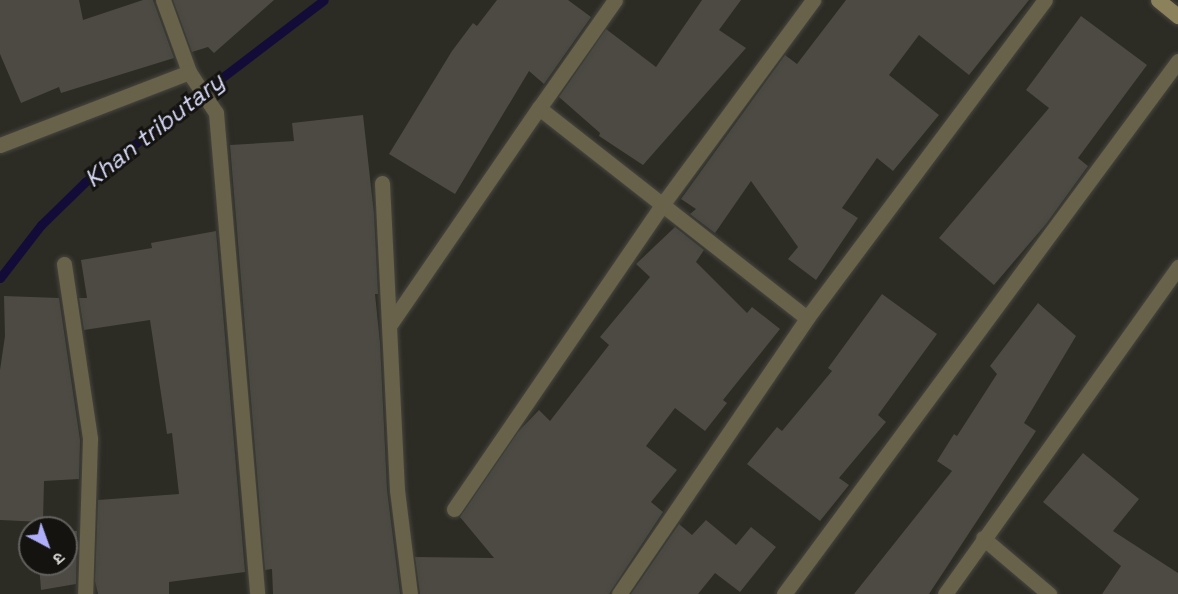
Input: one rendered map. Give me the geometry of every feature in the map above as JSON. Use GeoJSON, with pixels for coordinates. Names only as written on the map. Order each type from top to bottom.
{"type":"FeatureCollection","features":[{"type":"Feature","properties":{"kind":"street"},"geometry":{"type":"LineString","coordinates":[[163,0],[192,76],[216,113],[257,594]]}},
{"type":"Feature","properties":{"kind":"street"},"geometry":{"type":"LineString","coordinates":[[389,326],[615,0]]}},
{"type":"Feature","properties":{"kind":"street"},"geometry":{"type":"LineString","coordinates":[[454,509],[662,205],[813,0]]}},
{"type":"Feature","properties":{"kind":"street"},"geometry":{"type":"LineString","coordinates":[[619,594],[807,318],[1046,0]]}},
{"type":"Feature","properties":{"kind":"street"},"geometry":{"type":"LineString","coordinates":[[1158,0],[1178,16]]}},
{"type":"Feature","properties":{"kind":"street"},"geometry":{"type":"LineString","coordinates":[[784,594],[1178,61]]}},
{"type":"Feature","properties":{"kind":"street"},"geometry":{"type":"LineString","coordinates":[[0,145],[192,76]]}},
{"type":"Feature","properties":{"kind":"street"},"geometry":{"type":"LineString","coordinates":[[539,108],[807,318]]}},
{"type":"Feature","properties":{"kind":"street"},"geometry":{"type":"LineString","coordinates":[[382,183],[396,490],[410,594]]}},
{"type":"Feature","properties":{"kind":"street"},"geometry":{"type":"LineString","coordinates":[[64,264],[90,439],[85,594]]}},
{"type":"Feature","properties":{"kind":"street"},"geometry":{"type":"LineString","coordinates":[[945,594],[1178,267]]}},
{"type":"Feature","properties":{"kind":"street"},"geometry":{"type":"LineString","coordinates":[[983,538],[1049,594]]}},
{"type":"Feature","properties":{"kind":"building"},"geometry":{"type":"Polygon","coordinates":[[[0,0],[79,0],[83,20],[143,0],[153,0],[174,58],[61,93],[59,87],[21,103],[0,54],[0,0]]]}},
{"type":"Feature","properties":{"kind":"building"},"geometry":{"type":"Polygon","coordinates":[[[173,0],[274,0],[214,53],[208,47],[192,52],[173,0]]]}},
{"type":"Feature","properties":{"kind":"building"},"geometry":{"type":"Polygon","coordinates":[[[497,0],[568,0],[591,17],[544,84],[529,71],[455,194],[389,154],[452,51],[473,23],[477,26],[497,0]]]}},
{"type":"Feature","properties":{"kind":"building"},"geometry":{"type":"Polygon","coordinates":[[[702,0],[741,0],[719,30],[746,48],[643,165],[599,136],[600,133],[559,97],[606,29],[656,67],[702,0]]]}},
{"type":"Feature","properties":{"kind":"building"},"geometry":{"type":"Polygon","coordinates":[[[846,0],[1029,0],[969,75],[919,35],[889,75],[939,115],[893,171],[877,158],[842,208],[858,218],[816,280],[788,259],[798,247],[751,181],[715,233],[690,214],[696,209],[681,199],[785,55],[797,64],[846,0]]]}},
{"type":"Feature","properties":{"kind":"building"},"geometry":{"type":"Polygon","coordinates":[[[1081,16],[1147,65],[1078,158],[1088,166],[1046,224],[994,285],[939,238],[1049,108],[1026,90],[1081,16]]]}},
{"type":"Feature","properties":{"kind":"building"},"geometry":{"type":"Polygon","coordinates":[[[363,115],[374,214],[378,294],[375,294],[380,343],[387,490],[400,594],[273,594],[272,569],[265,570],[230,145],[294,141],[292,123],[363,115]]]}},
{"type":"Feature","properties":{"kind":"building"},"geometry":{"type":"Polygon","coordinates":[[[675,227],[704,250],[696,262],[747,313],[752,307],[780,329],[723,400],[727,403],[705,431],[675,408],[646,446],[677,470],[651,502],[663,512],[609,594],[420,594],[415,557],[494,558],[460,517],[518,432],[539,410],[550,421],[609,345],[600,337],[650,277],[636,264],[675,227]]]}},
{"type":"Feature","properties":{"kind":"building"},"geometry":{"type":"Polygon","coordinates":[[[216,231],[245,572],[169,582],[169,594],[98,594],[95,581],[98,500],[179,494],[172,433],[167,434],[150,320],[84,330],[79,298],[87,298],[81,260],[152,248],[151,243],[216,231]]]}},
{"type":"Feature","properties":{"kind":"building"},"geometry":{"type":"Polygon","coordinates":[[[882,294],[937,334],[878,415],[886,422],[839,478],[849,485],[820,521],[747,464],[777,427],[782,431],[832,371],[828,368],[882,294]]]}},
{"type":"Feature","properties":{"kind":"building"},"geometry":{"type":"Polygon","coordinates":[[[4,296],[59,298],[80,440],[79,479],[44,481],[43,516],[18,516],[18,521],[0,520],[0,370],[5,336],[4,296]]]}},
{"type":"Feature","properties":{"kind":"building"},"geometry":{"type":"Polygon","coordinates":[[[1038,303],[1076,336],[1024,423],[1036,431],[929,594],[854,594],[952,471],[937,461],[954,434],[957,436],[997,374],[990,366],[1038,303]]]}},
{"type":"Feature","properties":{"kind":"building"},"geometry":{"type":"Polygon","coordinates":[[[1083,453],[1139,499],[1113,531],[1178,573],[1178,594],[1102,594],[1121,566],[1043,502],[1083,453]]]}},
{"type":"Feature","properties":{"kind":"building"},"geometry":{"type":"Polygon","coordinates":[[[706,520],[736,545],[751,527],[776,547],[740,592],[715,573],[698,594],[631,594],[679,524],[692,535],[706,520]]]}},
{"type":"Feature","properties":{"kind":"building"},"geometry":{"type":"Polygon","coordinates":[[[40,576],[76,576],[76,584],[41,590],[40,576]]]}},
{"type":"Feature","properties":{"kind":"waterway","name":"Khan tributary"},"geometry":{"type":"LineString","coordinates":[[0,278],[41,225],[85,182],[324,0]]}}]}
